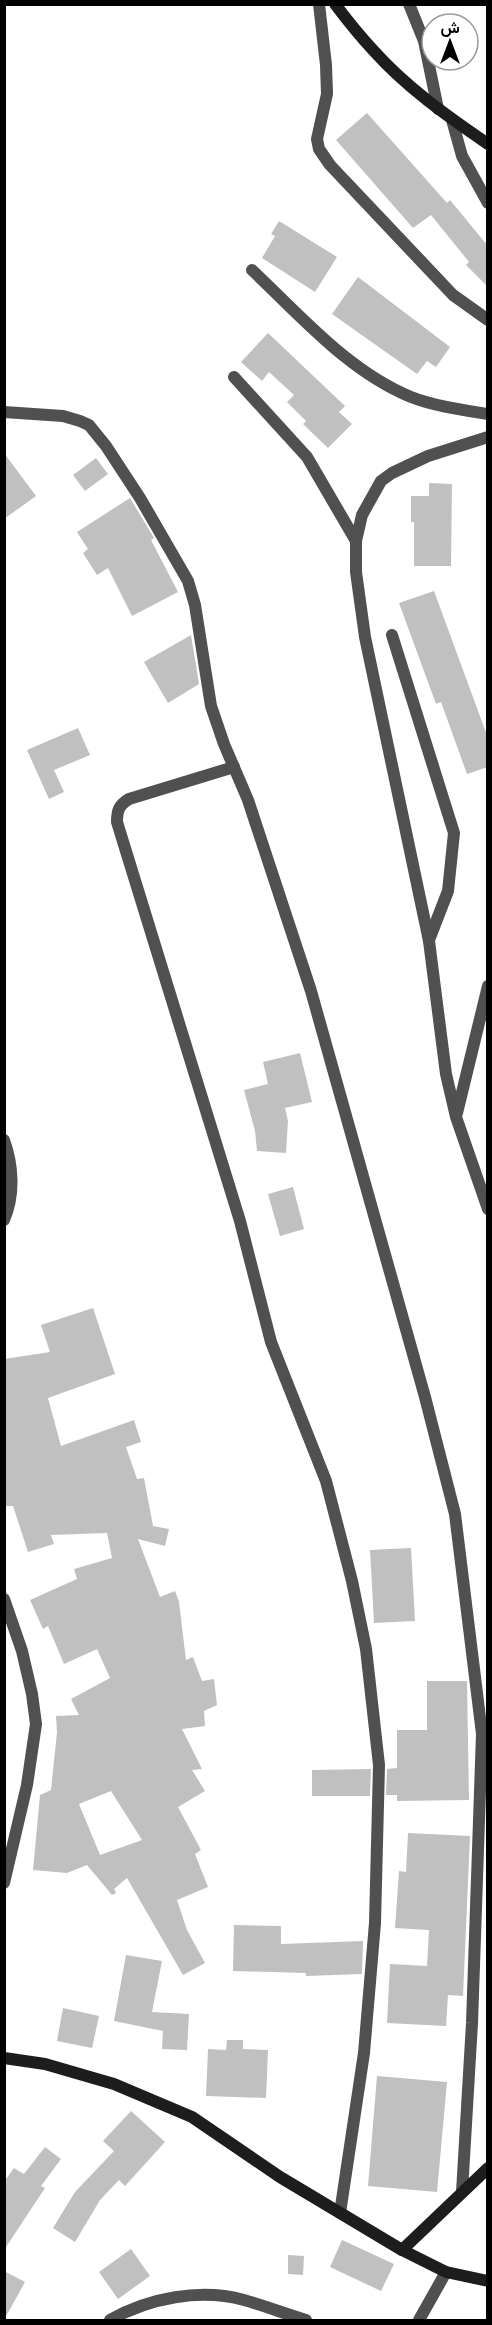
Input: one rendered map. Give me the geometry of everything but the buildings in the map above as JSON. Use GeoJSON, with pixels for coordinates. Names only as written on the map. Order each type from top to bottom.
{"type":"FeatureCollection","features":[{"type":"Feature","properties":{"kind":"main road"},"geometry":{"type":"LineString","coordinates":[[335,4],[374,52],[438,109],[488,144]]}},
{"type":"Feature","properties":{"kind":"main road"},"geometry":{"type":"LineString","coordinates":[[4,2058],[45,2064],[114,2084],[192,2117],[280,2177],[402,2250],[446,2272],[488,2281]]}},
{"type":"Feature","properties":{"kind":"main road"},"geometry":{"type":"LineString","coordinates":[[402,2250],[487,2168]]}},
{"type":"Feature","properties":{"kind":"street"},"geometry":{"type":"LineString","coordinates":[[318,4],[327,79],[325,105],[317,139],[319,149],[330,165],[453,295],[477,315],[488,320]]}},
{"type":"Feature","properties":{"kind":"street"},"geometry":{"type":"LineString","coordinates":[[409,4],[424,41],[438,109]]}},
{"type":"Feature","properties":{"kind":"street"},"geometry":{"type":"LineString","coordinates":[[453,120],[462,156],[488,202]]}},
{"type":"Feature","properties":{"kind":"street"},"geometry":{"type":"LineString","coordinates":[[252,270],[341,353],[384,382],[412,397],[488,414]]}},
{"type":"Feature","properties":{"kind":"street"},"geometry":{"type":"LineString","coordinates":[[234,377],[307,457],[356,541]]}},
{"type":"Feature","properties":{"kind":"street"},"geometry":{"type":"LineString","coordinates":[[4,412],[63,416],[88,425],[106,446],[140,498],[188,581],[195,605],[211,706],[248,800],[311,991],[425,1397],[455,1514],[482,1734],[472,2023],[462,2192]]}},
{"type":"Feature","properties":{"kind":"street"},"geometry":{"type":"LineString","coordinates":[[488,437],[428,456],[401,467],[386,477],[381,481],[362,515],[356,541],[356,572],[365,637],[429,941],[446,1074],[456,1117],[488,1209]]}},
{"type":"Feature","properties":{"kind":"street"},"geometry":{"type":"LineString","coordinates":[[392,635],[454,833],[448,891],[429,941]]}},
{"type":"Feature","properties":{"kind":"street"},"geometry":{"type":"LineString","coordinates":[[234,767],[129,799],[120,804],[117,822],[240,1221],[271,1342],[326,1481],[352,1581],[366,1649],[379,1765],[375,1923],[364,2053],[340,2213]]}},
{"type":"Feature","properties":{"kind":"street"},"geometry":{"type":"LineString","coordinates":[[456,1117],[488,986]]}},
{"type":"Feature","properties":{"kind":"street"},"geometry":{"type":"LineString","coordinates":[[4,1140],[9,1152],[12,1187],[4,1220]]}},
{"type":"Feature","properties":{"kind":"street"},"geometry":{"type":"LineString","coordinates":[[4,1599],[22,1651],[36,1724],[29,1775],[4,1883]]}},
{"type":"Feature","properties":{"kind":"street"},"geometry":{"type":"LineString","coordinates":[[419,2320],[446,2272]]}},
{"type":"Feature","properties":{"kind":"street"},"geometry":{"type":"LineString","coordinates":[[110,2320],[132,2308],[192,2295],[242,2300],[306,2320]]}}]}
